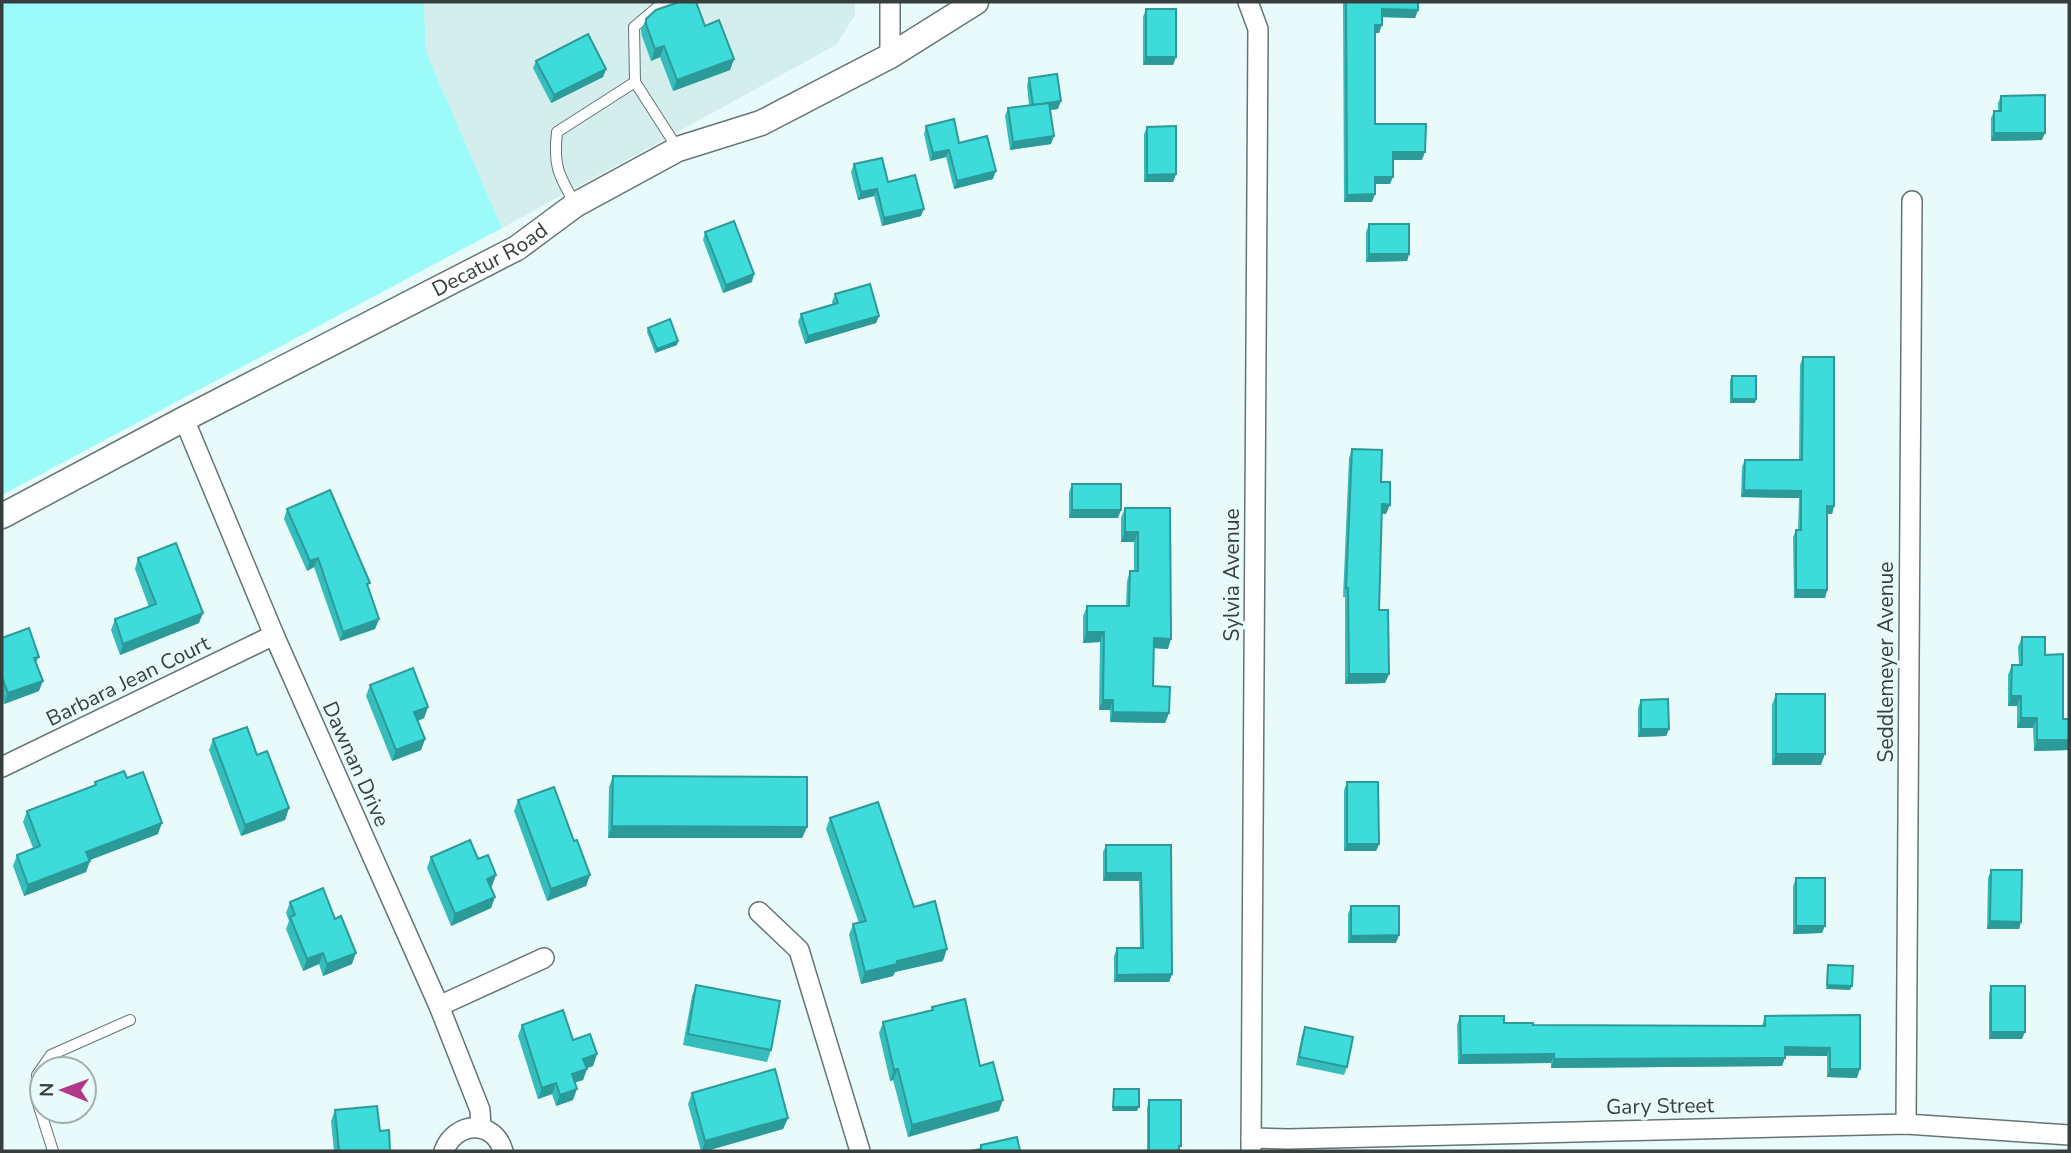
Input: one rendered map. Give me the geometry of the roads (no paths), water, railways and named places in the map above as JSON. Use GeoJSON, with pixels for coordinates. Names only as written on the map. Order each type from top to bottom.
{"type":"FeatureCollection","features":[{"type":"Feature","properties":{"kind":"street"},"geometry":{"type":"LineString","coordinates":[[890,2],[890,56]]}},
{"type":"Feature","properties":{"kind":"street","name":"Decatur Road"},"geometry":{"type":"LineString","coordinates":[[2,516],[517,248],[575,205],[678,149],[761,123],[890,56],[976,2]]}},
{"type":"Feature","properties":{"kind":"street","name":"Sylvia Avenue"},"geometry":{"type":"LineString","coordinates":[[1248,2],[1258,29],[1251,1144]]}},
{"type":"Feature","properties":{"kind":"street","name":"Seddlemeyer Avenue"},"geometry":{"type":"LineString","coordinates":[[1906,1124],[1912,201]]}},
{"type":"Feature","properties":{"kind":"street","name":"Dawnan Drive"},"geometry":{"type":"LineString","coordinates":[[184,419],[274,635],[439,1006],[480,1110],[481,1128]]}},
{"type":"Feature","properties":{"kind":"street","name":"Barbara Jean Court"},"geometry":{"type":"LineString","coordinates":[[2,767],[274,635]]}},
{"type":"Feature","properties":{"kind":"street"},"geometry":{"type":"LineString","coordinates":[[759,912],[799,950],[860,1151]]}},
{"type":"Feature","properties":{"kind":"street"},"geometry":{"type":"LineString","coordinates":[[439,1006],[544,958]]}},
{"type":"Feature","properties":{"kind":"street","name":"Gary Street"},"geometry":{"type":"LineString","coordinates":[[1251,1144],[1288,1139],[1906,1124],[2069,1135]]}},
{"type":"Feature","properties":{"kind":"street"},"geometry":{"type":"LineString","coordinates":[[444,1151],[456,1133],[468,1128],[481,1128],[493,1134],[503,1151]]}},
{"type":"Feature","properties":{"kind":"lane"},"geometry":{"type":"LineString","coordinates":[[669,2],[660,5],[634,27],[635,82],[678,149]]}},
{"type":"Feature","properties":{"kind":"lane"},"geometry":{"type":"LineString","coordinates":[[575,205],[557,173],[557,132],[635,82]]}},
{"type":"Feature","properties":{"kind":"lane"},"geometry":{"type":"LineString","coordinates":[[54,1151],[36,1097],[37,1075],[51,1055],[130,1020]]}}]}
